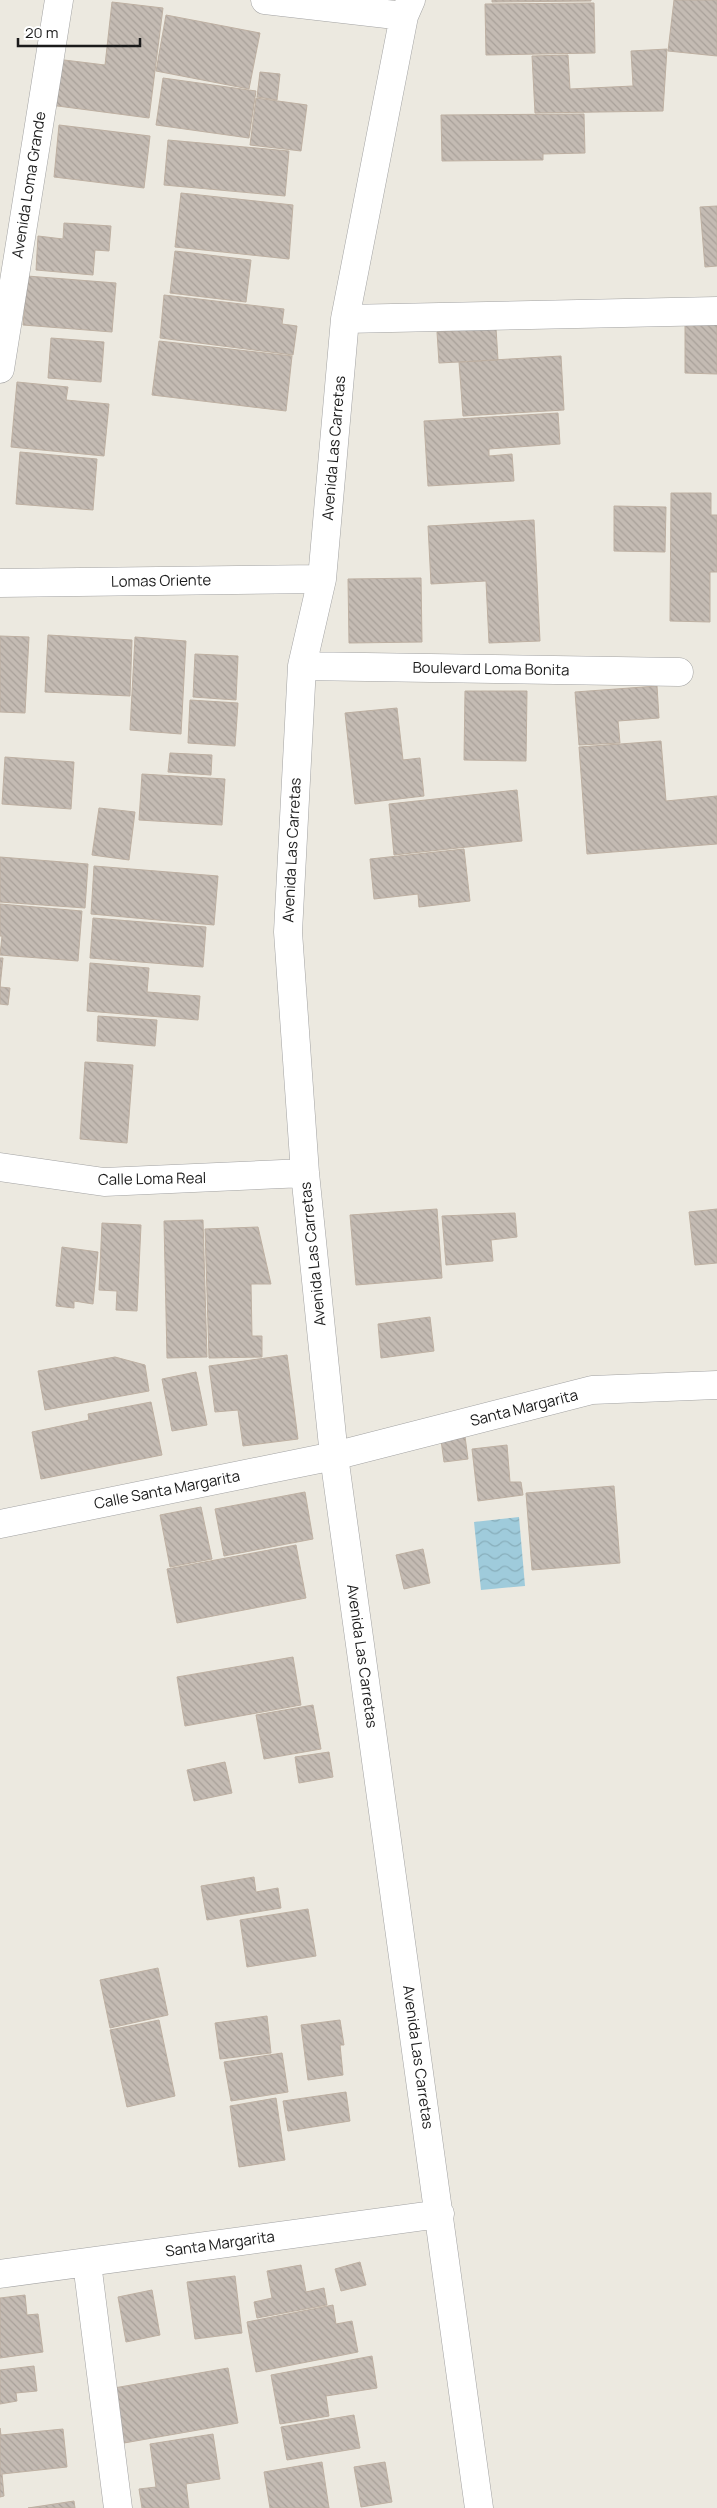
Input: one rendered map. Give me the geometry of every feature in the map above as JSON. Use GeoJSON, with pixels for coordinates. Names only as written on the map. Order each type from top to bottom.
{"type":"FeatureCollection","features":[{"type":"Feature","properties":{"kind":"street","name":"Avenida Loma Grande"},"geometry":{"type":"LineString","coordinates":[[0,369],[59,0]]}},
{"type":"Feature","properties":{"kind":"street"},"geometry":{"type":"LineString","coordinates":[[265,0],[408,8]]}},
{"type":"Feature","properties":{"kind":"street","name":"Avenida Las Carretas"},"geometry":{"type":"LineString","coordinates":[[408,8],[345,319],[322,579],[302,666],[288,932],[305,1174],[334,1456],[440,2214],[479,2508]]}},
{"type":"Feature","properties":{"kind":"street"},"geometry":{"type":"LineString","coordinates":[[345,319],[717,311]]}},
{"type":"Feature","properties":{"kind":"street","name":"Lomas Oriente"},"geometry":{"type":"LineString","coordinates":[[0,583],[322,579]]}},
{"type":"Feature","properties":{"kind":"street","name":"Boulevard Loma Bonita"},"geometry":{"type":"LineString","coordinates":[[302,666],[680,672]]}},
{"type":"Feature","properties":{"kind":"street","name":"Calle Loma Real"},"geometry":{"type":"LineString","coordinates":[[0,1167],[104,1182],[305,1174]]}},
{"type":"Feature","properties":{"kind":"street","name":"Santa Margarita"},"geometry":{"type":"LineString","coordinates":[[334,1456],[592,1390],[717,1385]]}},
{"type":"Feature","properties":{"kind":"street","name":"Calle Santa Margarita"},"geometry":{"type":"LineString","coordinates":[[0,1524],[334,1456]]}},
{"type":"Feature","properties":{"kind":"street","name":"Santa Margarita"},"geometry":{"type":"LineString","coordinates":[[0,2274],[440,2214]]}},
{"type":"Feature","properties":{"kind":"street"},"geometry":{"type":"LineString","coordinates":[[87,2263],[118,2508]]}},
{"type":"Feature","properties":{"kind":"water"},"geometry":{"type":"Polygon","coordinates":[[[519,1517],[525,1586],[481,1590],[474,1522],[519,1517]]]}},
{"type":"Feature","properties":{"kind":"building"},"geometry":{"type":"Polygon","coordinates":[[[492,0],[591,0],[591,1],[492,2],[492,0]]]}},
{"type":"Feature","properties":{"kind":"building"},"geometry":{"type":"Polygon","coordinates":[[[674,0],[717,0],[717,56],[668,51],[674,0]]]}},
{"type":"Feature","properties":{"kind":"building"},"geometry":{"type":"Polygon","coordinates":[[[112,2],[163,8],[149,118],[50,105],[56,59],[105,65],[112,2]]]}},
{"type":"Feature","properties":{"kind":"building"},"geometry":{"type":"Polygon","coordinates":[[[594,3],[595,53],[486,55],[485,4],[594,3]]]}},
{"type":"Feature","properties":{"kind":"building"},"geometry":{"type":"Polygon","coordinates":[[[166,15],[260,33],[249,89],[156,71],[166,15]]]}},
{"type":"Feature","properties":{"kind":"building"},"geometry":{"type":"Polygon","coordinates":[[[667,49],[663,111],[535,113],[532,56],[568,55],[570,89],[633,86],[631,51],[667,49]]]}},
{"type":"Feature","properties":{"kind":"building"},"geometry":{"type":"Polygon","coordinates":[[[260,72],[280,74],[277,100],[257,97],[260,72]]]}},
{"type":"Feature","properties":{"kind":"building"},"geometry":{"type":"Polygon","coordinates":[[[163,78],[256,91],[249,138],[156,125],[163,78]]]}},
{"type":"Feature","properties":{"kind":"building"},"geometry":{"type":"Polygon","coordinates":[[[256,98],[307,105],[301,151],[250,145],[256,98]]]}},
{"type":"Feature","properties":{"kind":"building"},"geometry":{"type":"Polygon","coordinates":[[[584,114],[585,153],[543,154],[543,160],[442,161],[441,115],[584,114]]]}},
{"type":"Feature","properties":{"kind":"building"},"geometry":{"type":"Polygon","coordinates":[[[59,125],[150,136],[144,188],[54,177],[59,125]]]}},
{"type":"Feature","properties":{"kind":"building"},"geometry":{"type":"Polygon","coordinates":[[[168,140],[289,151],[285,196],[164,185],[168,140]]]}},
{"type":"Feature","properties":{"kind":"building"},"geometry":{"type":"Polygon","coordinates":[[[181,193],[293,205],[289,259],[175,247],[181,193]]]}},
{"type":"Feature","properties":{"kind":"building"},"geometry":{"type":"Polygon","coordinates":[[[717,206],[717,266],[705,267],[700,207],[717,206]]]}},
{"type":"Feature","properties":{"kind":"building"},"geometry":{"type":"Polygon","coordinates":[[[64,223],[111,226],[109,251],[95,250],[93,275],[36,270],[38,236],[63,239],[64,223]]]}},
{"type":"Feature","properties":{"kind":"building"},"geometry":{"type":"Polygon","coordinates":[[[175,251],[251,260],[246,302],[170,293],[175,251]]]}},
{"type":"Feature","properties":{"kind":"building"},"geometry":{"type":"Polygon","coordinates":[[[27,276],[116,283],[112,332],[23,325],[27,276]]]}},
{"type":"Feature","properties":{"kind":"building"},"geometry":{"type":"Polygon","coordinates":[[[164,295],[284,309],[282,324],[297,326],[293,355],[160,338],[164,295]]]}},
{"type":"Feature","properties":{"kind":"building"},"geometry":{"type":"Polygon","coordinates":[[[685,319],[717,319],[717,374],[685,373],[685,319]]]}},
{"type":"Feature","properties":{"kind":"building"},"geometry":{"type":"Polygon","coordinates":[[[496,328],[498,360],[439,363],[437,332],[496,328]]]}},
{"type":"Feature","properties":{"kind":"building"},"geometry":{"type":"Polygon","coordinates":[[[51,338],[104,342],[101,382],[48,378],[51,338]]]}},
{"type":"Feature","properties":{"kind":"building"},"geometry":{"type":"Polygon","coordinates":[[[159,341],[292,356],[286,411],[152,395],[159,341]]]}},
{"type":"Feature","properties":{"kind":"building"},"geometry":{"type":"Polygon","coordinates":[[[561,356],[564,410],[463,416],[459,362],[561,356]]]}},
{"type":"Feature","properties":{"kind":"building"},"geometry":{"type":"Polygon","coordinates":[[[17,382],[68,387],[66,400],[109,404],[104,456],[11,447],[17,382]]]}},
{"type":"Feature","properties":{"kind":"building"},"geometry":{"type":"Polygon","coordinates":[[[558,413],[560,444],[489,449],[489,456],[512,454],[514,481],[428,486],[424,421],[558,413]]]}},
{"type":"Feature","properties":{"kind":"building"},"geometry":{"type":"Polygon","coordinates":[[[20,452],[97,459],[93,510],[16,504],[20,452]]]}},
{"type":"Feature","properties":{"kind":"building"},"geometry":{"type":"Polygon","coordinates":[[[671,493],[711,493],[711,515],[717,515],[717,572],[710,572],[710,622],[670,621],[671,493]]]}},
{"type":"Feature","properties":{"kind":"building"},"geometry":{"type":"Polygon","coordinates":[[[614,506],[666,507],[665,552],[614,551],[614,506]]]}},
{"type":"Feature","properties":{"kind":"building"},"geometry":{"type":"Polygon","coordinates":[[[534,520],[540,641],[489,643],[486,581],[431,584],[428,526],[534,520]]]}},
{"type":"Feature","properties":{"kind":"building"},"geometry":{"type":"Polygon","coordinates":[[[421,578],[422,642],[349,643],[348,579],[421,578]]]}},
{"type":"Feature","properties":{"kind":"building"},"geometry":{"type":"Polygon","coordinates":[[[48,635],[132,640],[130,696],[45,692],[48,635]]]}},
{"type":"Feature","properties":{"kind":"building"},"geometry":{"type":"Polygon","coordinates":[[[0,636],[29,637],[25,713],[0,712],[0,636]]]}},
{"type":"Feature","properties":{"kind":"building"},"geometry":{"type":"Polygon","coordinates":[[[135,637],[186,641],[181,734],[130,730],[135,637]]]}},
{"type":"Feature","properties":{"kind":"building"},"geometry":{"type":"Polygon","coordinates":[[[195,654],[238,656],[236,700],[193,697],[195,654]]]}},
{"type":"Feature","properties":{"kind":"building"},"geometry":{"type":"Polygon","coordinates":[[[657,686],[659,718],[618,721],[620,743],[579,745],[575,692],[657,686]]]}},
{"type":"Feature","properties":{"kind":"building"},"geometry":{"type":"Polygon","coordinates":[[[465,691],[527,691],[526,761],[464,760],[465,691]]]}},
{"type":"Feature","properties":{"kind":"building"},"geometry":{"type":"Polygon","coordinates":[[[190,700],[238,703],[235,746],[188,743],[190,700]]]}},
{"type":"Feature","properties":{"kind":"building"},"geometry":{"type":"Polygon","coordinates":[[[397,708],[403,760],[420,758],[424,796],[355,804],[345,713],[397,708]]]}},
{"type":"Feature","properties":{"kind":"building"},"geometry":{"type":"Polygon","coordinates":[[[661,741],[666,801],[717,796],[717,844],[587,854],[579,747],[661,741]]]}},
{"type":"Feature","properties":{"kind":"building"},"geometry":{"type":"Polygon","coordinates":[[[170,753],[212,755],[211,775],[168,772],[170,753]]]}},
{"type":"Feature","properties":{"kind":"building"},"geometry":{"type":"Polygon","coordinates":[[[5,757],[74,762],[71,809],[2,804],[5,757]]]}},
{"type":"Feature","properties":{"kind":"building"},"geometry":{"type":"Polygon","coordinates":[[[142,774],[225,779],[222,825],[139,820],[142,774]]]}},
{"type":"Feature","properties":{"kind":"building"},"geometry":{"type":"Polygon","coordinates":[[[517,790],[522,841],[394,855],[389,804],[517,790]]]}},
{"type":"Feature","properties":{"kind":"building"},"geometry":{"type":"Polygon","coordinates":[[[99,808],[135,812],[129,860],[92,855],[99,808]]]}},
{"type":"Feature","properties":{"kind":"building"},"geometry":{"type":"Polygon","coordinates":[[[464,849],[470,901],[419,907],[418,894],[374,899],[370,859],[464,849]]]}},
{"type":"Feature","properties":{"kind":"building"},"geometry":{"type":"Polygon","coordinates":[[[0,857],[88,864],[85,908],[0,902],[0,857]]]}},
{"type":"Feature","properties":{"kind":"building"},"geometry":{"type":"Polygon","coordinates":[[[94,866],[218,876],[214,925],[91,914],[94,866]]]}},
{"type":"Feature","properties":{"kind":"building"},"geometry":{"type":"Polygon","coordinates":[[[0,904],[82,911],[78,961],[0,955],[2,936],[0,936],[0,904]]]}},
{"type":"Feature","properties":{"kind":"building"},"geometry":{"type":"Polygon","coordinates":[[[93,918],[206,927],[203,967],[90,958],[93,918]]]}},
{"type":"Feature","properties":{"kind":"building"},"geometry":{"type":"Polygon","coordinates":[[[0,958],[3,958],[0,987],[0,958]]]}},
{"type":"Feature","properties":{"kind":"building"},"geometry":{"type":"Polygon","coordinates":[[[90,963],[149,968],[147,992],[200,996],[198,1020],[87,1011],[90,963]]]}},
{"type":"Feature","properties":{"kind":"building"},"geometry":{"type":"Polygon","coordinates":[[[0,987],[10,988],[8,1005],[0,1004],[0,987]]]}},
{"type":"Feature","properties":{"kind":"building"},"geometry":{"type":"Polygon","coordinates":[[[98,1016],[157,1020],[155,1046],[97,1041],[98,1016]]]}},
{"type":"Feature","properties":{"kind":"building"},"geometry":{"type":"Polygon","coordinates":[[[85,1062],[133,1065],[127,1143],[80,1139],[85,1062]]]}},
{"type":"Feature","properties":{"kind":"building"},"geometry":{"type":"Polygon","coordinates":[[[437,1209],[442,1278],[356,1285],[350,1215],[437,1209]]]}},
{"type":"Feature","properties":{"kind":"building"},"geometry":{"type":"Polygon","coordinates":[[[717,1209],[717,1263],[695,1265],[689,1212],[717,1209]]]}},
{"type":"Feature","properties":{"kind":"building"},"geometry":{"type":"Polygon","coordinates":[[[515,1213],[517,1237],[491,1240],[493,1261],[446,1265],[442,1216],[515,1213]]]}},
{"type":"Feature","properties":{"kind":"building"},"geometry":{"type":"Polygon","coordinates":[[[203,1220],[207,1357],[167,1358],[164,1221],[203,1220]]]}},
{"type":"Feature","properties":{"kind":"building"},"geometry":{"type":"Polygon","coordinates":[[[102,1223],[141,1225],[137,1311],[116,1310],[117,1291],[99,1290],[102,1223]]]}},
{"type":"Feature","properties":{"kind":"building"},"geometry":{"type":"Polygon","coordinates":[[[258,1227],[271,1284],[251,1284],[252,1336],[262,1336],[262,1357],[209,1358],[205,1229],[258,1227]]]}},
{"type":"Feature","properties":{"kind":"building"},"geometry":{"type":"Polygon","coordinates":[[[62,1247],[98,1252],[93,1304],[74,1301],[74,1308],[56,1306],[62,1247]]]}},
{"type":"Feature","properties":{"kind":"building"},"geometry":{"type":"Polygon","coordinates":[[[430,1317],[434,1351],[381,1358],[378,1324],[430,1317]]]}},
{"type":"Feature","properties":{"kind":"building"},"geometry":{"type":"Polygon","coordinates":[[[287,1355],[298,1439],[243,1446],[238,1410],[215,1412],[209,1366],[287,1355]]]}},
{"type":"Feature","properties":{"kind":"building"},"geometry":{"type":"Polygon","coordinates":[[[115,1357],[145,1365],[149,1391],[45,1410],[38,1371],[115,1357]]]}},
{"type":"Feature","properties":{"kind":"building"},"geometry":{"type":"Polygon","coordinates":[[[196,1372],[207,1425],[172,1431],[162,1379],[196,1372]]]}},
{"type":"Feature","properties":{"kind":"building"},"geometry":{"type":"Polygon","coordinates":[[[151,1402],[162,1455],[41,1479],[32,1432],[89,1420],[88,1414],[151,1402]]]}},
{"type":"Feature","properties":{"kind":"building"},"geometry":{"type":"Polygon","coordinates":[[[464,1429],[468,1459],[444,1462],[440,1433],[464,1429]]]}},
{"type":"Feature","properties":{"kind":"building"},"geometry":{"type":"Polygon","coordinates":[[[507,1445],[510,1482],[521,1482],[523,1495],[478,1501],[472,1449],[507,1445]]]}},
{"type":"Feature","properties":{"kind":"building"},"geometry":{"type":"Polygon","coordinates":[[[614,1486],[620,1563],[532,1570],[526,1493],[614,1486]]]}},
{"type":"Feature","properties":{"kind":"building"},"geometry":{"type":"Polygon","coordinates":[[[305,1492],[313,1539],[224,1556],[215,1509],[305,1492]]]}},
{"type":"Feature","properties":{"kind":"building"},"geometry":{"type":"Polygon","coordinates":[[[201,1507],[212,1559],[170,1567],[160,1515],[201,1507]]]}},
{"type":"Feature","properties":{"kind":"building"},"geometry":{"type":"Polygon","coordinates":[[[296,1545],[306,1598],[177,1623],[167,1569],[296,1545]]]}},
{"type":"Feature","properties":{"kind":"building"},"geometry":{"type":"Polygon","coordinates":[[[423,1549],[430,1583],[404,1589],[396,1555],[423,1549]]]}},
{"type":"Feature","properties":{"kind":"building"},"geometry":{"type":"Polygon","coordinates":[[[293,1657],[301,1705],[185,1726],[177,1677],[293,1657]]]}},
{"type":"Feature","properties":{"kind":"building"},"geometry":{"type":"Polygon","coordinates":[[[313,1705],[321,1749],[264,1759],[256,1715],[313,1705]]]}},
{"type":"Feature","properties":{"kind":"building"},"geometry":{"type":"Polygon","coordinates":[[[329,1752],[333,1777],[299,1783],[295,1757],[329,1752]]]}},
{"type":"Feature","properties":{"kind":"building"},"geometry":{"type":"Polygon","coordinates":[[[225,1762],[232,1793],[194,1801],[187,1770],[225,1762]]]}},
{"type":"Feature","properties":{"kind":"building"},"geometry":{"type":"Polygon","coordinates":[[[254,1877],[256,1892],[278,1888],[281,1908],[207,1920],[201,1886],[254,1877]]]}},
{"type":"Feature","properties":{"kind":"building"},"geometry":{"type":"Polygon","coordinates":[[[308,1909],[316,1956],[247,1967],[240,1920],[308,1909]]]}},
{"type":"Feature","properties":{"kind":"building"},"geometry":{"type":"Polygon","coordinates":[[[158,1968],[168,2015],[110,2028],[100,1980],[158,1968]]]}},
{"type":"Feature","properties":{"kind":"building"},"geometry":{"type":"Polygon","coordinates":[[[267,2016],[271,2053],[220,2059],[215,2023],[267,2016]]]}},
{"type":"Feature","properties":{"kind":"building"},"geometry":{"type":"Polygon","coordinates":[[[159,2020],[175,2096],[127,2107],[110,2030],[159,2020]]]}},
{"type":"Feature","properties":{"kind":"building"},"geometry":{"type":"Polygon","coordinates":[[[340,2020],[344,2045],[340,2045],[343,2075],[308,2080],[301,2025],[340,2020]]]}},
{"type":"Feature","properties":{"kind":"building"},"geometry":{"type":"Polygon","coordinates":[[[282,2053],[288,2092],[231,2101],[224,2062],[282,2053]]]}},
{"type":"Feature","properties":{"kind":"building"},"geometry":{"type":"Polygon","coordinates":[[[346,2092],[350,2121],[288,2131],[283,2101],[346,2092]]]}},
{"type":"Feature","properties":{"kind":"building"},"geometry":{"type":"Polygon","coordinates":[[[276,2098],[285,2160],[239,2167],[230,2106],[276,2098]]]}},
{"type":"Feature","properties":{"kind":"building"},"geometry":{"type":"Polygon","coordinates":[[[360,2262],[366,2285],[341,2291],[335,2269],[360,2262]]]}},
{"type":"Feature","properties":{"kind":"building"},"geometry":{"type":"Polygon","coordinates":[[[301,2265],[306,2292],[324,2288],[327,2305],[257,2318],[254,2302],[272,2298],[267,2271],[301,2265]]]}},
{"type":"Feature","properties":{"kind":"building"},"geometry":{"type":"Polygon","coordinates":[[[235,2276],[242,2333],[195,2339],[187,2282],[235,2276]]]}},
{"type":"Feature","properties":{"kind":"building"},"geometry":{"type":"Polygon","coordinates":[[[152,2290],[160,2335],[126,2342],[118,2297],[152,2290]]]}},
{"type":"Feature","properties":{"kind":"building"},"geometry":{"type":"Polygon","coordinates":[[[25,2295],[27,2315],[38,2314],[43,2352],[0,2358],[0,2298],[25,2295]]]}},
{"type":"Feature","properties":{"kind":"building"},"geometry":{"type":"Polygon","coordinates":[[[333,2305],[336,2324],[352,2321],[358,2352],[256,2372],[247,2322],[333,2305]]]}},
{"type":"Feature","properties":{"kind":"building"},"geometry":{"type":"Polygon","coordinates":[[[372,2356],[377,2388],[326,2396],[329,2416],[280,2424],[271,2375],[372,2356]]]}},
{"type":"Feature","properties":{"kind":"building"},"geometry":{"type":"Polygon","coordinates":[[[34,2366],[37,2391],[16,2393],[17,2401],[0,2404],[0,2370],[34,2366]]]}},
{"type":"Feature","properties":{"kind":"building"},"geometry":{"type":"Polygon","coordinates":[[[228,2368],[238,2423],[124,2443],[114,2388],[228,2368]]]}},
{"type":"Feature","properties":{"kind":"building"},"geometry":{"type":"Polygon","coordinates":[[[354,2415],[360,2448],[287,2460],[281,2427],[354,2415]]]}},
{"type":"Feature","properties":{"kind":"building"},"geometry":{"type":"Polygon","coordinates":[[[0,2428],[1,2435],[63,2429],[67,2467],[2,2474],[4,2496],[0,2497],[0,2428]]]}},
{"type":"Feature","properties":{"kind":"building"},"geometry":{"type":"Polygon","coordinates":[[[213,2434],[220,2479],[186,2484],[189,2508],[142,2508],[139,2489],[156,2487],[150,2444],[213,2434]]]}},
{"type":"Feature","properties":{"kind":"building"},"geometry":{"type":"Polygon","coordinates":[[[322,2462],[329,2508],[270,2508],[264,2472],[322,2462]]]}},
{"type":"Feature","properties":{"kind":"building"},"geometry":{"type":"Polygon","coordinates":[[[385,2462],[392,2502],[361,2507],[354,2467],[385,2462]]]}},
{"type":"Feature","properties":{"kind":"building"},"geometry":{"type":"Polygon","coordinates":[[[74,2501],[75,2508],[28,2508],[74,2501]]]}}]}
